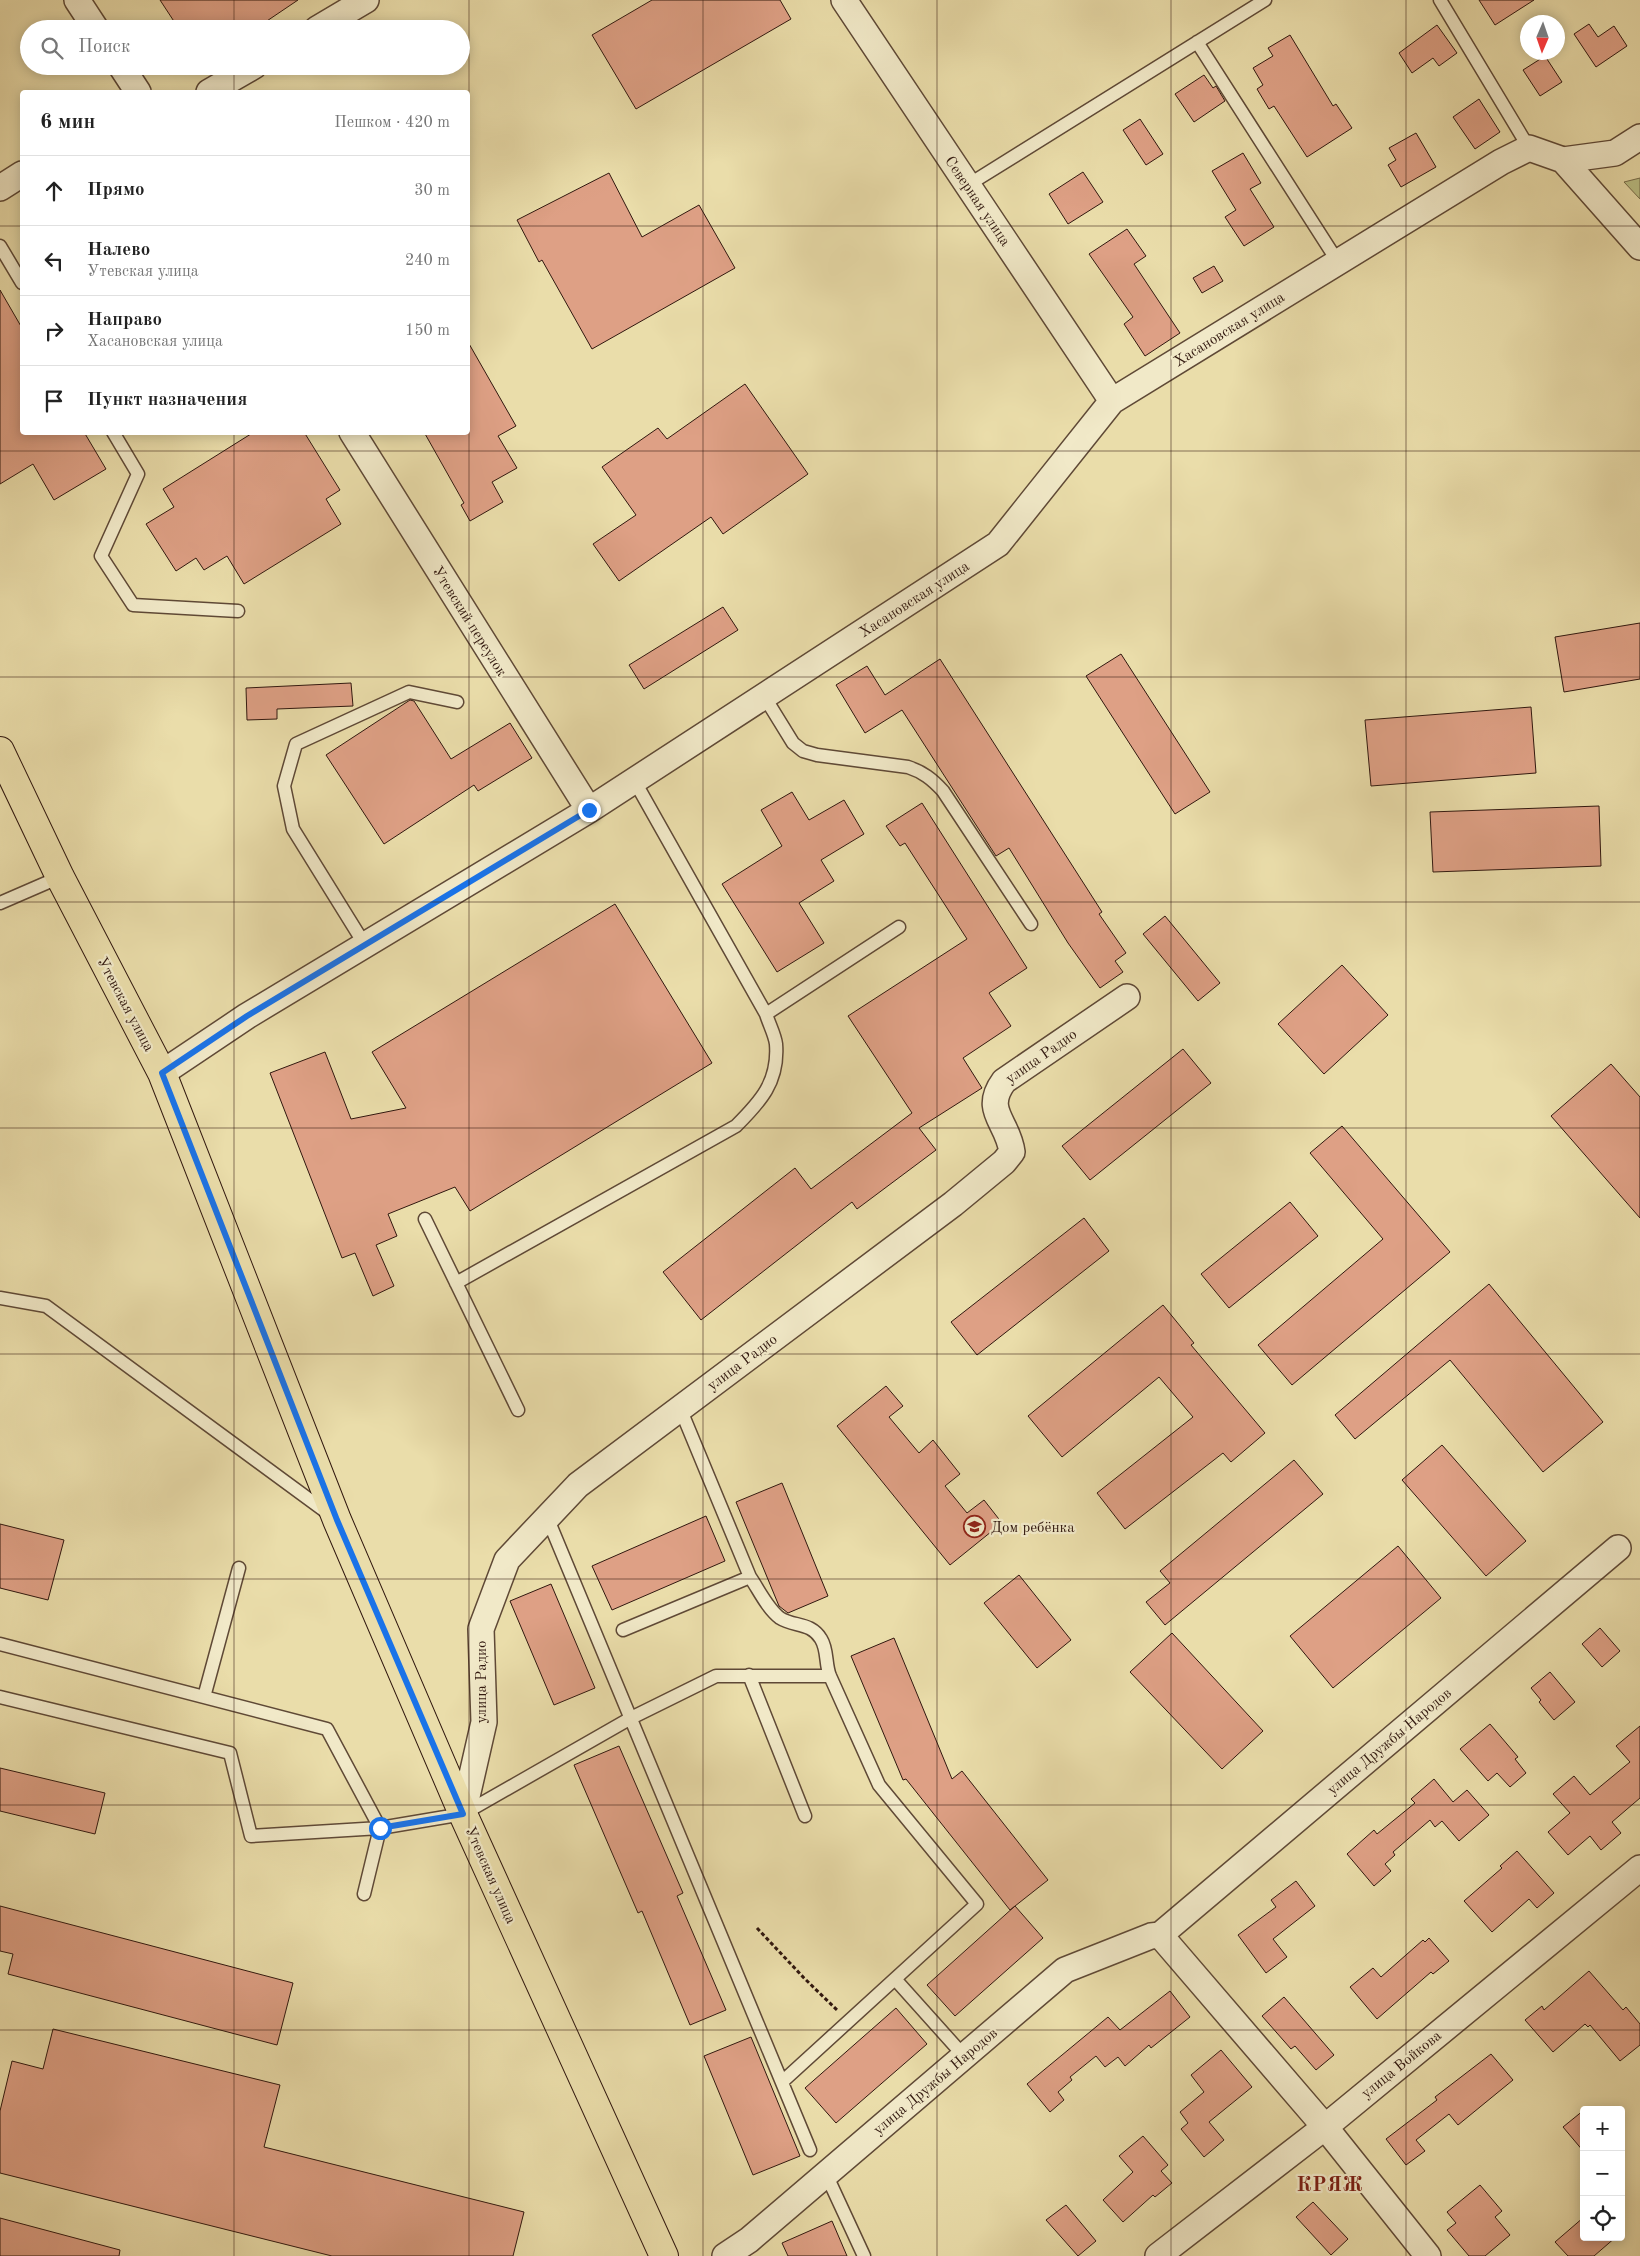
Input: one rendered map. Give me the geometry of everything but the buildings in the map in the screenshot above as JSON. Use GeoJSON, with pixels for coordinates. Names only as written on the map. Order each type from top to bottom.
{"type":"FeatureCollection","features":[{"type":"Feature","properties":{"kind":"main road","name":"Утевская улица"},"geometry":{"type":"LineString","coordinates":[[0,751],[60,877],[162,1073],[337,1520],[463,1814],[664,2256]]}},
{"type":"Feature","properties":{"kind":"street"},"geometry":{"type":"LineString","coordinates":[[77,0],[90,20]]}},
{"type":"Feature","properties":{"kind":"street"},"geometry":{"type":"LineString","coordinates":[[332,20],[366,0]]}},
{"type":"Feature","properties":{"kind":"street","name":"Северная улица"},"geometry":{"type":"LineString","coordinates":[[844,0],[1112,401]]}},
{"type":"Feature","properties":{"kind":"street"},"geometry":{"type":"LineString","coordinates":[[127,75],[137,90]]}},
{"type":"Feature","properties":{"kind":"street"},"geometry":{"type":"LineString","coordinates":[[212,90],[238,75]]}},
{"type":"Feature","properties":{"kind":"street"},"geometry":{"type":"LineString","coordinates":[[1530,148],[1563,160],[1614,153],[1640,137]]}},
{"type":"Feature","properties":{"kind":"street","name":"Хасановская улица"},"geometry":{"type":"LineString","coordinates":[[162,1073],[247,1016],[589,810],[998,544],[1112,401],[1501,162],[1530,148]]}},
{"type":"Feature","properties":{"kind":"street"},"geometry":{"type":"LineString","coordinates":[[1563,160],[1640,248]]}},
{"type":"Feature","properties":{"kind":"street"},"geometry":{"type":"LineString","coordinates":[[0,188],[20,175]]}},
{"type":"Feature","properties":{"kind":"street","name":"Утевский переулок"},"geometry":{"type":"LineString","coordinates":[[354,435],[589,810]]}},
{"type":"Feature","properties":{"kind":"street","name":"улица Радио"},"geometry":{"type":"LineString","coordinates":[[463,1814],[484,1722],[481,1629],[507,1560],[578,1485],[953,1204],[1004,1162],[1012,1152],[1010,1138],[994,1108],[995,1093],[1004,1081],[1127,997]]}},
{"type":"Feature","properties":{"kind":"street","name":"улица Дружбы Народов"},"geometry":{"type":"LineString","coordinates":[[725,2256],[749,2240],[1065,1970],[1151,1936],[1160,1935],[1618,1548]]}},
{"type":"Feature","properties":{"kind":"street","name":"улица Войкова"},"geometry":{"type":"LineString","coordinates":[[1158,2256],[1325,2127],[1640,1868]]}},
{"type":"Feature","properties":{"kind":"street"},"geometry":{"type":"LineString","coordinates":[[1160,1935],[1325,2127],[1428,2256]]}},
{"type":"Feature","properties":{"kind":"lane"},"geometry":{"type":"LineString","coordinates":[[968,185],[1266,0]]}},
{"type":"Feature","properties":{"kind":"lane"},"geometry":{"type":"LineString","coordinates":[[1440,0],[1530,148]]}},
{"type":"Feature","properties":{"kind":"lane"},"geometry":{"type":"LineString","coordinates":[[1197,42],[1338,262]]}},
{"type":"Feature","properties":{"kind":"lane"},"geometry":{"type":"LineString","coordinates":[[0,246],[20,281]]}},
{"type":"Feature","properties":{"kind":"lane"},"geometry":{"type":"LineString","coordinates":[[115,435],[138,474],[101,556],[133,605],[238,611]]}},
{"type":"Feature","properties":{"kind":"lane"},"geometry":{"type":"LineString","coordinates":[[365,945],[294,829],[284,786],[296,744],[409,692],[457,702]]}},
{"type":"Feature","properties":{"kind":"lane"},"geometry":{"type":"LineString","coordinates":[[764,696],[793,742],[803,751],[817,755],[908,767],[921,771],[934,780],[1031,924]]}},
{"type":"Feature","properties":{"kind":"lane"},"geometry":{"type":"LineString","coordinates":[[456,1283],[736,1126],[760,1102],[774,1074],[776,1044],[766,1014],[634,780]]}},
{"type":"Feature","properties":{"kind":"lane"},"geometry":{"type":"LineString","coordinates":[[0,903],[60,877]]}},
{"type":"Feature","properties":{"kind":"lane"},"geometry":{"type":"LineString","coordinates":[[766,1014],[899,927]]}},
{"type":"Feature","properties":{"kind":"lane"},"geometry":{"type":"LineString","coordinates":[[425,1219],[518,1410]]}},
{"type":"Feature","properties":{"kind":"lane"},"geometry":{"type":"LineString","coordinates":[[0,1298],[46,1306],[337,1520]]}},
{"type":"Feature","properties":{"kind":"lane"},"geometry":{"type":"LineString","coordinates":[[680,1408],[750,1576],[773,1611],[782,1619],[808,1626],[820,1637],[825,1646],[827,1669],[879,1784],[977,1904],[782,2082]]}},
{"type":"Feature","properties":{"kind":"lane"},"geometry":{"type":"LineString","coordinates":[[547,1517],[810,2150]]}},
{"type":"Feature","properties":{"kind":"lane"},"geometry":{"type":"LineString","coordinates":[[204,1697],[239,1568]]}},
{"type":"Feature","properties":{"kind":"lane"},"geometry":{"type":"LineString","coordinates":[[623,1630],[750,1576]]}},
{"type":"Feature","properties":{"kind":"lane"},"geometry":{"type":"LineString","coordinates":[[0,1644],[327,1729],[380,1828],[364,1894]]}},
{"type":"Feature","properties":{"kind":"lane"},"geometry":{"type":"LineString","coordinates":[[0,1697],[230,1752],[251,1836],[380,1828],[463,1814],[631,1718],[716,1676],[830,1676]]}},
{"type":"Feature","properties":{"kind":"lane"},"geometry":{"type":"LineString","coordinates":[[749,1676],[805,1816]]}},
{"type":"Feature","properties":{"kind":"lane"},"geometry":{"type":"LineString","coordinates":[[895,1978],[964,2056]]}},
{"type":"Feature","properties":{"kind":"lane"},"geometry":{"type":"LineString","coordinates":[[826,2174],[864,2256]]}},
{"type":"Feature","properties":{"kind":"path"},"geometry":{"type":"LineString","coordinates":[[757,1928],[804,1978],[849,2021]]}},
{"type":"Feature","properties":{"kind":"green space"},"geometry":{"type":"Polygon","coordinates":[[[1640,178],[1640,199],[1624,182],[1640,178]]]}},
{"type":"Feature","properties":{"kind":"place","name":"Дом ребёнка"},"geometry":{"type":"Point","coordinates":[975,1527]}},
{"type":"Feature","properties":{"kind":"district","name":"КРЯЖ"},"geometry":{"type":"Point","coordinates":[1330,2184]}},
{"type":"Feature","properties":{"kind":"route"},"geometry":{"type":"LineString","coordinates":[[380,1828],[463,1814],[337,1520],[162,1073],[247,1016],[589,810]]}}]}
